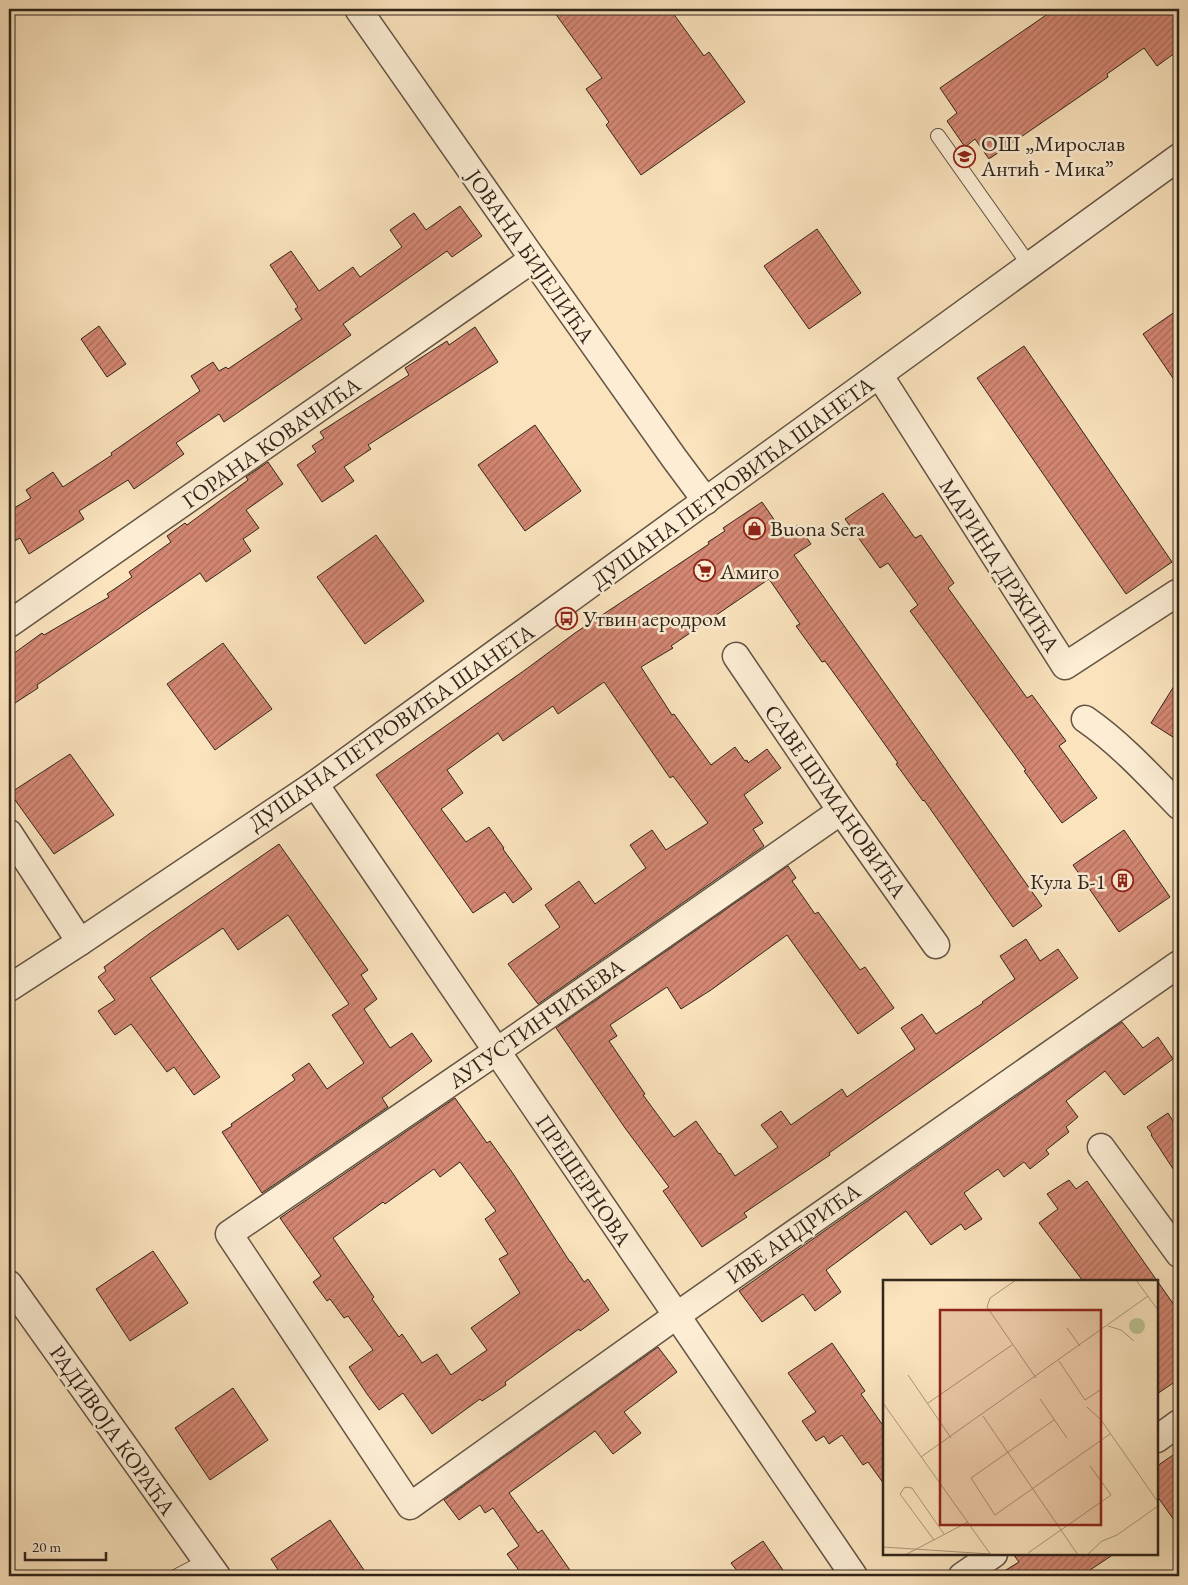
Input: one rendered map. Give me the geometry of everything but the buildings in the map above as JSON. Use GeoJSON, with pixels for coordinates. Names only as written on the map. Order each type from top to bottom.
{"type":"FeatureCollection","features":[{"type":"Feature","properties":{"kind":"street","name":"ЈОВАНА БИЈЕЛИЋА"},"geometry":{"type":"LineString","coordinates":[[358,9],[706,501]]}},
{"type":"Feature","properties":{"kind":"street","name":"ДУШАНА ПЕТРОВИЋА ШАНЕТА"},"geometry":{"type":"LineString","coordinates":[[9,988],[315,784],[880,376],[1179,157]]}},
{"type":"Feature","properties":{"kind":"street","name":"ГОРАНА КОВАЧИЋА"},"geometry":{"type":"LineString","coordinates":[[9,624],[533,259]]}},
{"type":"Feature","properties":{"kind":"street","name":"МАРИНА ДРЖИЋА"},"geometry":{"type":"LineString","coordinates":[[880,376],[1065,666],[1178,593]]}},
{"type":"Feature","properties":{"kind":"street","name":"САВЕ ШУМАНОВИЋА"},"geometry":{"type":"LineString","coordinates":[[736,656],[841,811],[936,945]]}},
{"type":"Feature","properties":{"kind":"street"},"geometry":{"type":"LineString","coordinates":[[1085,719],[1097,727],[1134,760],[1179,806]]}},
{"type":"Feature","properties":{"kind":"street","name":"ПРЕШЕРНОВА"},"geometry":{"type":"LineString","coordinates":[[315,784],[854,1576]]}},
{"type":"Feature","properties":{"kind":"street","name":"АУГУСТИНЧИЋЕВА"},"geometry":{"type":"LineString","coordinates":[[410,1506],[230,1234],[497,1051],[841,811]]}},
{"type":"Feature","properties":{"kind":"street"},"geometry":{"type":"LineString","coordinates":[[9,833],[80,942]]}},
{"type":"Feature","properties":{"kind":"street","name":"ИВЕ АНДРИЋА"},"geometry":{"type":"LineString","coordinates":[[410,1506],[676,1316],[1179,964]]}},
{"type":"Feature","properties":{"kind":"street"},"geometry":{"type":"LineString","coordinates":[[1101,1147],[1179,1254]]}},
{"type":"Feature","properties":{"kind":"street","name":"РАДИВОЈА КОРАЋА"},"geometry":{"type":"LineString","coordinates":[[9,1284],[211,1569]]}},
{"type":"Feature","properties":{"kind":"street"},"geometry":{"type":"LineString","coordinates":[[1158,1438],[1179,1423]]}},
{"type":"Feature","properties":{"kind":"street"},"geometry":{"type":"LineString","coordinates":[[962,1576],[993,1555]]}},
{"type":"Feature","properties":{"kind":"lane"},"geometry":{"type":"LineString","coordinates":[[938,136],[1030,266]]}},
{"type":"Feature","properties":{"kind":"lane"},"geometry":{"type":"LineString","coordinates":[[177,1576],[211,1569]]}},
{"type":"Feature","properties":{"kind":"place","name":"ОШ „Мирослав Антић - Мика”"},"geometry":{"type":"Point","coordinates":[965,156]}},
{"type":"Feature","properties":{"kind":"place","name":"Buona Sera"},"geometry":{"type":"Point","coordinates":[754,528]}},
{"type":"Feature","properties":{"kind":"place","name":"Амиго"},"geometry":{"type":"Point","coordinates":[704,571]}},
{"type":"Feature","properties":{"kind":"place","name":"Утвин аеродром"},"geometry":{"type":"Point","coordinates":[567,618]}},
{"type":"Feature","properties":{"kind":"place","name":"Кула Б-1"},"geometry":{"type":"Point","coordinates":[1122,881]}}]}
